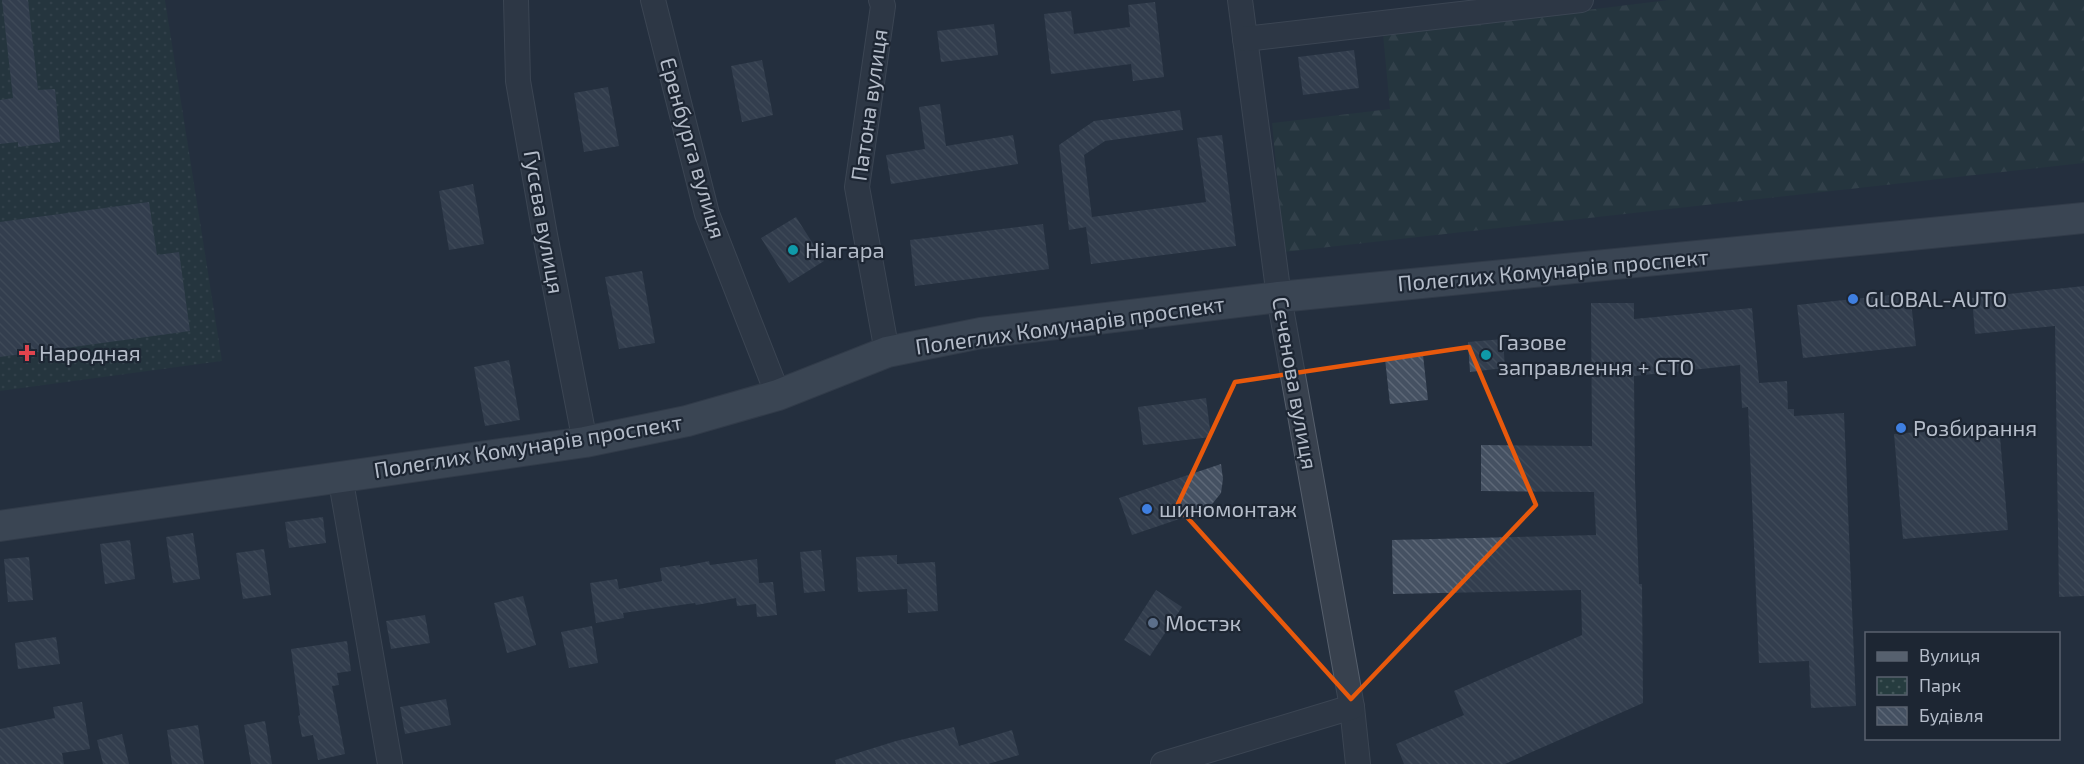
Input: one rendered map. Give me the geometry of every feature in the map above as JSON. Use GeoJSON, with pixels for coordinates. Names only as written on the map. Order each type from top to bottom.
{"type":"FeatureCollection","features":[{"type":"Feature","properties":{"kind":"main road","name":"Полеглих Комунарів проспект"},"geometry":{"type":"LineString","coordinates":[[0,526],[585,441],[687,421],[778,395],[886,352],[981,333],[1279,297],[2084,218]]}},
{"type":"Feature","properties":{"kind":"street","name":"Гусєва вулиця"},"geometry":{"type":"LineString","coordinates":[[516,0],[518,81],[585,441]]}},
{"type":"Feature","properties":{"kind":"street","name":"Еренбурга вулиця"},"geometry":{"type":"LineString","coordinates":[[653,0],[707,214],[778,395]]}},
{"type":"Feature","properties":{"kind":"street","name":"Патона вулиця"},"geometry":{"type":"LineString","coordinates":[[881,0],[883,6],[857,187],[886,352]]}},
{"type":"Feature","properties":{"kind":"street","name":"Сєченова вулиця"},"geometry":{"type":"LineString","coordinates":[[1239,0],[1279,297],[1352,707],[1358,764]]}},
{"type":"Feature","properties":{"kind":"street"},"geometry":{"type":"LineString","coordinates":[[1245,39],[1581,0]]}},
{"type":"Feature","properties":{"kind":"street"},"geometry":{"type":"LineString","coordinates":[[340,476],[390,764]]}},
{"type":"Feature","properties":{"kind":"street"},"geometry":{"type":"LineString","coordinates":[[1162,764],[1352,707]]}},
{"type":"Feature","properties":{"kind":"highlighted area"},"geometry":{"type":"Polygon","coordinates":[[[1469,347],[1536,505],[1351,699],[1177,506],[1235,382],[1469,347]]]}},
{"type":"Feature","properties":{"kind":"green space"},"geometry":{"type":"Polygon","coordinates":[[[0,0],[165,0],[222,361],[0,391],[0,0]]]}},
{"type":"Feature","properties":{"kind":"green space"},"geometry":{"type":"Polygon","coordinates":[[[1668,0],[2084,0],[2084,163],[1284,252],[1272,123],[1390,109],[1383,35],[1668,0]]]}},
{"type":"Feature","properties":{"kind":"building"},"geometry":{"type":"Polygon","coordinates":[[[2,0],[28,0],[38,90],[55,89],[60,142],[18,147],[18,142],[0,144],[0,100],[13,98],[2,0]]]}},
{"type":"Feature","properties":{"kind":"building"},"geometry":{"type":"Polygon","coordinates":[[[1155,2],[1164,77],[1133,81],[1131,64],[1051,74],[1044,14],[1071,11],[1074,34],[1130,27],[1128,5],[1155,2]]]}},
{"type":"Feature","properties":{"kind":"building"},"geometry":{"type":"Polygon","coordinates":[[[994,24],[998,55],[941,62],[937,31],[994,24]]]}},
{"type":"Feature","properties":{"kind":"building"},"geometry":{"type":"Polygon","coordinates":[[[1354,50],[1359,88],[1303,95],[1298,57],[1354,50]]]}},
{"type":"Feature","properties":{"kind":"building"},"geometry":{"type":"Polygon","coordinates":[[[762,60],[773,115],[742,122],[731,66],[762,60]]]}},
{"type":"Feature","properties":{"kind":"building"},"geometry":{"type":"Polygon","coordinates":[[[608,87],[619,146],[584,152],[574,93],[608,87]]]}},
{"type":"Feature","properties":{"kind":"building"},"geometry":{"type":"Polygon","coordinates":[[[940,104],[946,146],[1013,135],[1018,164],[891,184],[886,155],[925,149],[919,107],[940,104]]]}},
{"type":"Feature","properties":{"kind":"building"},"geometry":{"type":"Polygon","coordinates":[[[1180,110],[1183,130],[1105,141],[1084,155],[1092,217],[1206,202],[1197,138],[1222,135],[1236,246],[1091,264],[1086,227],[1069,230],[1059,145],[1094,121],[1180,110]]]}},
{"type":"Feature","properties":{"kind":"building"},"geometry":{"type":"Polygon","coordinates":[[[473,184],[484,244],[449,250],[439,191],[473,184]]]}},
{"type":"Feature","properties":{"kind":"building"},"geometry":{"type":"Polygon","coordinates":[[[149,202],[157,255],[179,252],[190,331],[0,357],[0,222],[149,202]]]}},
{"type":"Feature","properties":{"kind":"building","name":"Ніагара"},"geometry":{"type":"Polygon","coordinates":[[[796,217],[824,261],[789,283],[761,238],[796,217]]]}},
{"type":"Feature","properties":{"kind":"building"},"geometry":{"type":"Polygon","coordinates":[[[1043,224],[1049,269],[915,286],[910,240],[1043,224]]]}},
{"type":"Feature","properties":{"kind":"building"},"geometry":{"type":"Polygon","coordinates":[[[642,271],[655,343],[619,349],[605,277],[642,271]]]}},
{"type":"Feature","properties":{"kind":"building"},"geometry":{"type":"Polygon","coordinates":[[[2084,286],[2084,596],[2059,597],[2055,326],[1975,334],[1972,298],[2084,286]]]}},
{"type":"Feature","properties":{"kind":"building"},"geometry":{"type":"Polygon","coordinates":[[[1910,293],[1916,346],[1803,358],[1797,305],[1910,293]]]}},
{"type":"Feature","properties":{"kind":"building"},"geometry":{"type":"Polygon","coordinates":[[[1591,303],[1634,303],[1634,319],[1752,308],[1759,383],[1787,381],[1788,409],[1794,409],[1794,416],[1844,413],[1856,706],[1811,708],[1809,661],[1759,663],[1748,407],[1742,408],[1740,365],[1634,376],[1635,481],[1639,584],[1642,584],[1643,703],[1505,764],[1404,764],[1396,744],[1464,715],[1454,691],[1582,635],[1581,590],[1393,594],[1392,540],[1596,535],[1594,492],[1481,491],[1481,445],[1592,446],[1591,303]]]}},
{"type":"Feature","properties":{"kind":"building","name":"Газове заправлення + СТО"},"geometry":{"type":"Polygon","coordinates":[[[1503,339],[1505,368],[1470,372],[1468,342],[1503,339]]]}},
{"type":"Feature","properties":{"kind":"building"},"geometry":{"type":"Polygon","coordinates":[[[1423,355],[1428,400],[1390,404],[1385,359],[1423,355]]]}},
{"type":"Feature","properties":{"kind":"building"},"geometry":{"type":"Polygon","coordinates":[[[509,360],[520,420],[485,426],[474,367],[509,360]]]}},
{"type":"Feature","properties":{"kind":"building"},"geometry":{"type":"Polygon","coordinates":[[[1206,398],[1211,437],[1143,445],[1138,407],[1206,398]]]}},
{"type":"Feature","properties":{"kind":"building"},"geometry":{"type":"Polygon","coordinates":[[[1999,425],[2008,530],[1903,539],[1894,434],[1999,425]]]}},
{"type":"Feature","properties":{"kind":"building"},"geometry":{"type":"Polygon","coordinates":[[[1221,464],[1223,479],[1221,493],[1209,508],[1132,535],[1119,498],[1221,464]]]}},
{"type":"Feature","properties":{"kind":"building"},"geometry":{"type":"Polygon","coordinates":[[[323,517],[326,543],[289,548],[285,522],[323,517]]]}},
{"type":"Feature","properties":{"kind":"building"},"geometry":{"type":"Polygon","coordinates":[[[193,533],[200,579],[173,583],[166,537],[193,533]]]}},
{"type":"Feature","properties":{"kind":"building"},"geometry":{"type":"Polygon","coordinates":[[[130,540],[135,579],[105,584],[100,544],[130,540]]]}},
{"type":"Feature","properties":{"kind":"building"},"geometry":{"type":"Polygon","coordinates":[[[264,549],[271,595],[243,599],[236,553],[264,549]]]}},
{"type":"Feature","properties":{"kind":"building"},"geometry":{"type":"Polygon","coordinates":[[[821,550],[825,591],[804,593],[800,552],[821,550]]]}},
{"type":"Feature","properties":{"kind":"building"},"geometry":{"type":"Polygon","coordinates":[[[897,555],[897,564],[935,562],[938,611],[908,613],[907,589],[858,592],[856,557],[897,555]]]}},
{"type":"Feature","properties":{"kind":"building"},"geometry":{"type":"Polygon","coordinates":[[[29,557],[33,600],[8,602],[4,559],[29,557]]]}},
{"type":"Feature","properties":{"kind":"building"},"geometry":{"type":"Polygon","coordinates":[[[757,559],[759,583],[773,582],[777,615],[757,617],[756,604],[737,606],[736,598],[623,613],[624,618],[596,623],[590,583],[617,579],[619,589],[662,581],[660,568],[680,565],[680,567],[709,561],[710,565],[757,559]]]}},
{"type":"Feature","properties":{"kind":"building","name":"Мостэк"},"geometry":{"type":"Polygon","coordinates":[[[1156,590],[1182,607],[1150,656],[1124,640],[1156,590]]]}},
{"type":"Feature","properties":{"kind":"building"},"geometry":{"type":"Polygon","coordinates":[[[523,596],[536,645],[507,653],[494,603],[523,596]]]}},
{"type":"Feature","properties":{"kind":"building"},"geometry":{"type":"Polygon","coordinates":[[[425,615],[430,643],[391,649],[386,621],[425,615]]]}},
{"type":"Feature","properties":{"kind":"building"},"geometry":{"type":"Polygon","coordinates":[[[592,626],[598,663],[569,668],[561,632],[592,626]]]}},
{"type":"Feature","properties":{"kind":"building"},"geometry":{"type":"Polygon","coordinates":[[[56,637],[60,664],[18,669],[15,643],[56,637]]]}},
{"type":"Feature","properties":{"kind":"building"},"geometry":{"type":"Polygon","coordinates":[[[347,641],[351,671],[337,673],[339,685],[332,686],[345,754],[318,760],[313,735],[302,737],[291,649],[347,641]]]}},
{"type":"Feature","properties":{"kind":"building"},"geometry":{"type":"Polygon","coordinates":[[[446,699],[451,725],[405,734],[400,707],[446,699]]]}},
{"type":"Feature","properties":{"kind":"building"},"geometry":{"type":"Polygon","coordinates":[[[82,702],[90,749],[62,753],[64,764],[0,764],[0,729],[55,718],[53,707],[82,702]]]}},
{"type":"Feature","properties":{"kind":"building"},"geometry":{"type":"Polygon","coordinates":[[[265,721],[272,764],[251,764],[244,725],[265,721]]]}},
{"type":"Feature","properties":{"kind":"building"},"geometry":{"type":"Polygon","coordinates":[[[198,725],[204,764],[172,764],[167,730],[198,725]]]}},
{"type":"Feature","properties":{"kind":"building"},"geometry":{"type":"Polygon","coordinates":[[[954,727],[959,746],[1012,730],[1019,755],[988,764],[836,764],[835,760],[896,741],[954,727]]]}},
{"type":"Feature","properties":{"kind":"building"},"geometry":{"type":"Polygon","coordinates":[[[122,734],[129,764],[103,764],[97,740],[122,734]]]}},
{"type":"Feature","properties":{"kind":"place","name":"Ніагара"},"geometry":{"type":"Point","coordinates":[793,250]}},
{"type":"Feature","properties":{"kind":"place","name":"GLOBAL-AUTO"},"geometry":{"type":"Point","coordinates":[1853,299]}},
{"type":"Feature","properties":{"kind":"place","name":"Народная"},"geometry":{"type":"Point","coordinates":[27,353]}},
{"type":"Feature","properties":{"kind":"place","name":"Газове заправлення + СТО"},"geometry":{"type":"Point","coordinates":[1486,355]}},
{"type":"Feature","properties":{"kind":"place","name":"Розбирання"},"geometry":{"type":"Point","coordinates":[1901,428]}},
{"type":"Feature","properties":{"kind":"place","name":"шиномонтаж"},"geometry":{"type":"Point","coordinates":[1147,509]}},
{"type":"Feature","properties":{"kind":"place","name":"Мостэк"},"geometry":{"type":"Point","coordinates":[1153,623]}}]}
